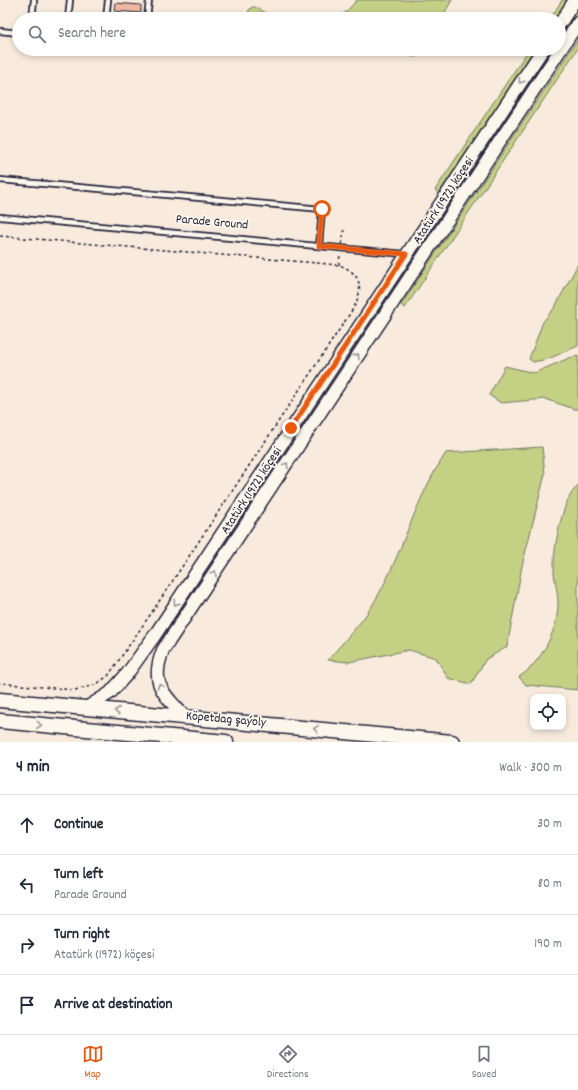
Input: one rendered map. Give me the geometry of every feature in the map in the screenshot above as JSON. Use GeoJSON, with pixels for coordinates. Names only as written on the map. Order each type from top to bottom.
{"type":"FeatureCollection","features":[{"type":"Feature","properties":{"kind":"main road","name":"Köpetdag şaýoly"},"geometry":{"type":"LineString","coordinates":[[0,700],[452,742]]}},
{"type":"Feature","properties":{"kind":"main road","name":"Köpetdag şaýoly"},"geometry":{"type":"LineString","coordinates":[[0,721],[226,742]]}},
{"type":"Feature","properties":{"kind":"street"},"geometry":{"type":"LineString","coordinates":[[566,14],[575,0]]}},
{"type":"Feature","properties":{"kind":"street","name":"Atatürk (1972) köçesi"},"geometry":{"type":"LineString","coordinates":[[566,41],[578,23]]}},
{"type":"Feature","properties":{"kind":"street","name":"Atatürk (1972) köçesi"},"geometry":{"type":"LineString","coordinates":[[86,708],[110,693],[127,674],[155,635],[538,56]]}},
{"type":"Feature","properties":{"kind":"street","name":"Atatürk (1972) köçesi"},"geometry":{"type":"LineString","coordinates":[[184,716],[162,692],[158,681],[158,664],[163,650],[556,56]]}},
{"type":"Feature","properties":{"kind":"street","name":"Parade Ground"},"geometry":{"type":"LineString","coordinates":[[406,254],[422,259]]}},
{"type":"Feature","properties":{"kind":"street"},"geometry":{"type":"LineString","coordinates":[[291,428],[304,438]]}},
{"type":"Feature","properties":{"kind":"lane"},"geometry":{"type":"LineString","coordinates":[[33,12],[34,0]]}},
{"type":"Feature","properties":{"kind":"lane"},"geometry":{"type":"LineString","coordinates":[[69,12],[70,0]]}},
{"type":"Feature","properties":{"kind":"lane"},"geometry":{"type":"LineString","coordinates":[[107,12],[108,0]]}},
{"type":"Feature","properties":{"kind":"lane"},"geometry":{"type":"LineString","coordinates":[[148,12],[149,0]]}},
{"type":"Feature","properties":{"kind":"lane"},"geometry":{"type":"LineString","coordinates":[[0,31],[12,32]]}},
{"type":"Feature","properties":{"kind":"lane"},"geometry":{"type":"LineString","coordinates":[[0,180],[322,209],[319,246]]}},
{"type":"Feature","properties":{"kind":"lane","name":"Parade Ground"},"geometry":{"type":"LineString","coordinates":[[0,217],[406,254]]}},
{"type":"Feature","properties":{"kind":"path"},"geometry":{"type":"LineString","coordinates":[[0,236],[339,265],[346,268],[355,276],[359,282],[360,293],[349,316],[108,676],[95,685],[76,690],[0,683]]}},
{"type":"Feature","properties":{"kind":"green space"},"geometry":{"type":"Polygon","coordinates":[[[357,0],[452,0],[445,12],[346,12],[357,0]]]}},
{"type":"Feature","properties":{"kind":"green space"},"geometry":{"type":"Polygon","coordinates":[[[562,0],[568,0],[560,12],[554,12],[562,0]]]}},
{"type":"Feature","properties":{"kind":"green space"},"geometry":{"type":"Polygon","coordinates":[[[252,7],[255,7],[264,12],[249,12],[252,7]]]}},
{"type":"Feature","properties":{"kind":"green space"},"geometry":{"type":"Polygon","coordinates":[[[578,7],[578,16],[566,34],[566,25],[578,7]]]}},
{"type":"Feature","properties":{"kind":"green space"},"geometry":{"type":"Polygon","coordinates":[[[578,39],[578,48],[405,308],[401,305],[578,39]]]}},
{"type":"Feature","properties":{"kind":"green space"},"geometry":{"type":"Polygon","coordinates":[[[524,56],[530,56],[439,193],[435,190],[524,56]]]}},
{"type":"Feature","properties":{"kind":"green space"},"geometry":{"type":"Polygon","coordinates":[[[545,56],[551,56],[440,223],[437,222],[437,219],[545,56]]]}},
{"type":"Feature","properties":{"kind":"green space"},"geometry":{"type":"Polygon","coordinates":[[[578,264],[578,346],[548,359],[533,362],[529,359],[543,322],[555,307],[578,264]]]}},
{"type":"Feature","properties":{"kind":"green space"},"geometry":{"type":"Polygon","coordinates":[[[578,356],[578,409],[545,399],[501,403],[489,395],[505,366],[534,373],[569,358],[578,356]]]}},
{"type":"Feature","properties":{"kind":"green space"},"geometry":{"type":"Polygon","coordinates":[[[542,447],[545,474],[522,566],[507,647],[486,659],[471,684],[448,678],[436,658],[409,650],[349,662],[328,660],[372,606],[392,568],[425,490],[446,453],[542,447]]]}},
{"type":"Feature","properties":{"kind":"green space"},"geometry":{"type":"Polygon","coordinates":[[[578,485],[578,690],[526,685],[519,677],[527,671],[541,655],[547,645],[555,624],[558,604],[554,557],[566,504],[578,485]]]}},
{"type":"Feature","properties":{"kind":"building"},"geometry":{"type":"Polygon","coordinates":[[[115,3],[141,5],[141,12],[114,11],[115,3]]]}},
{"type":"Feature","properties":{"kind":"route"},"geometry":{"type":"LineString","coordinates":[[291,428],[406,254],[319,246],[322,209]]}}]}
